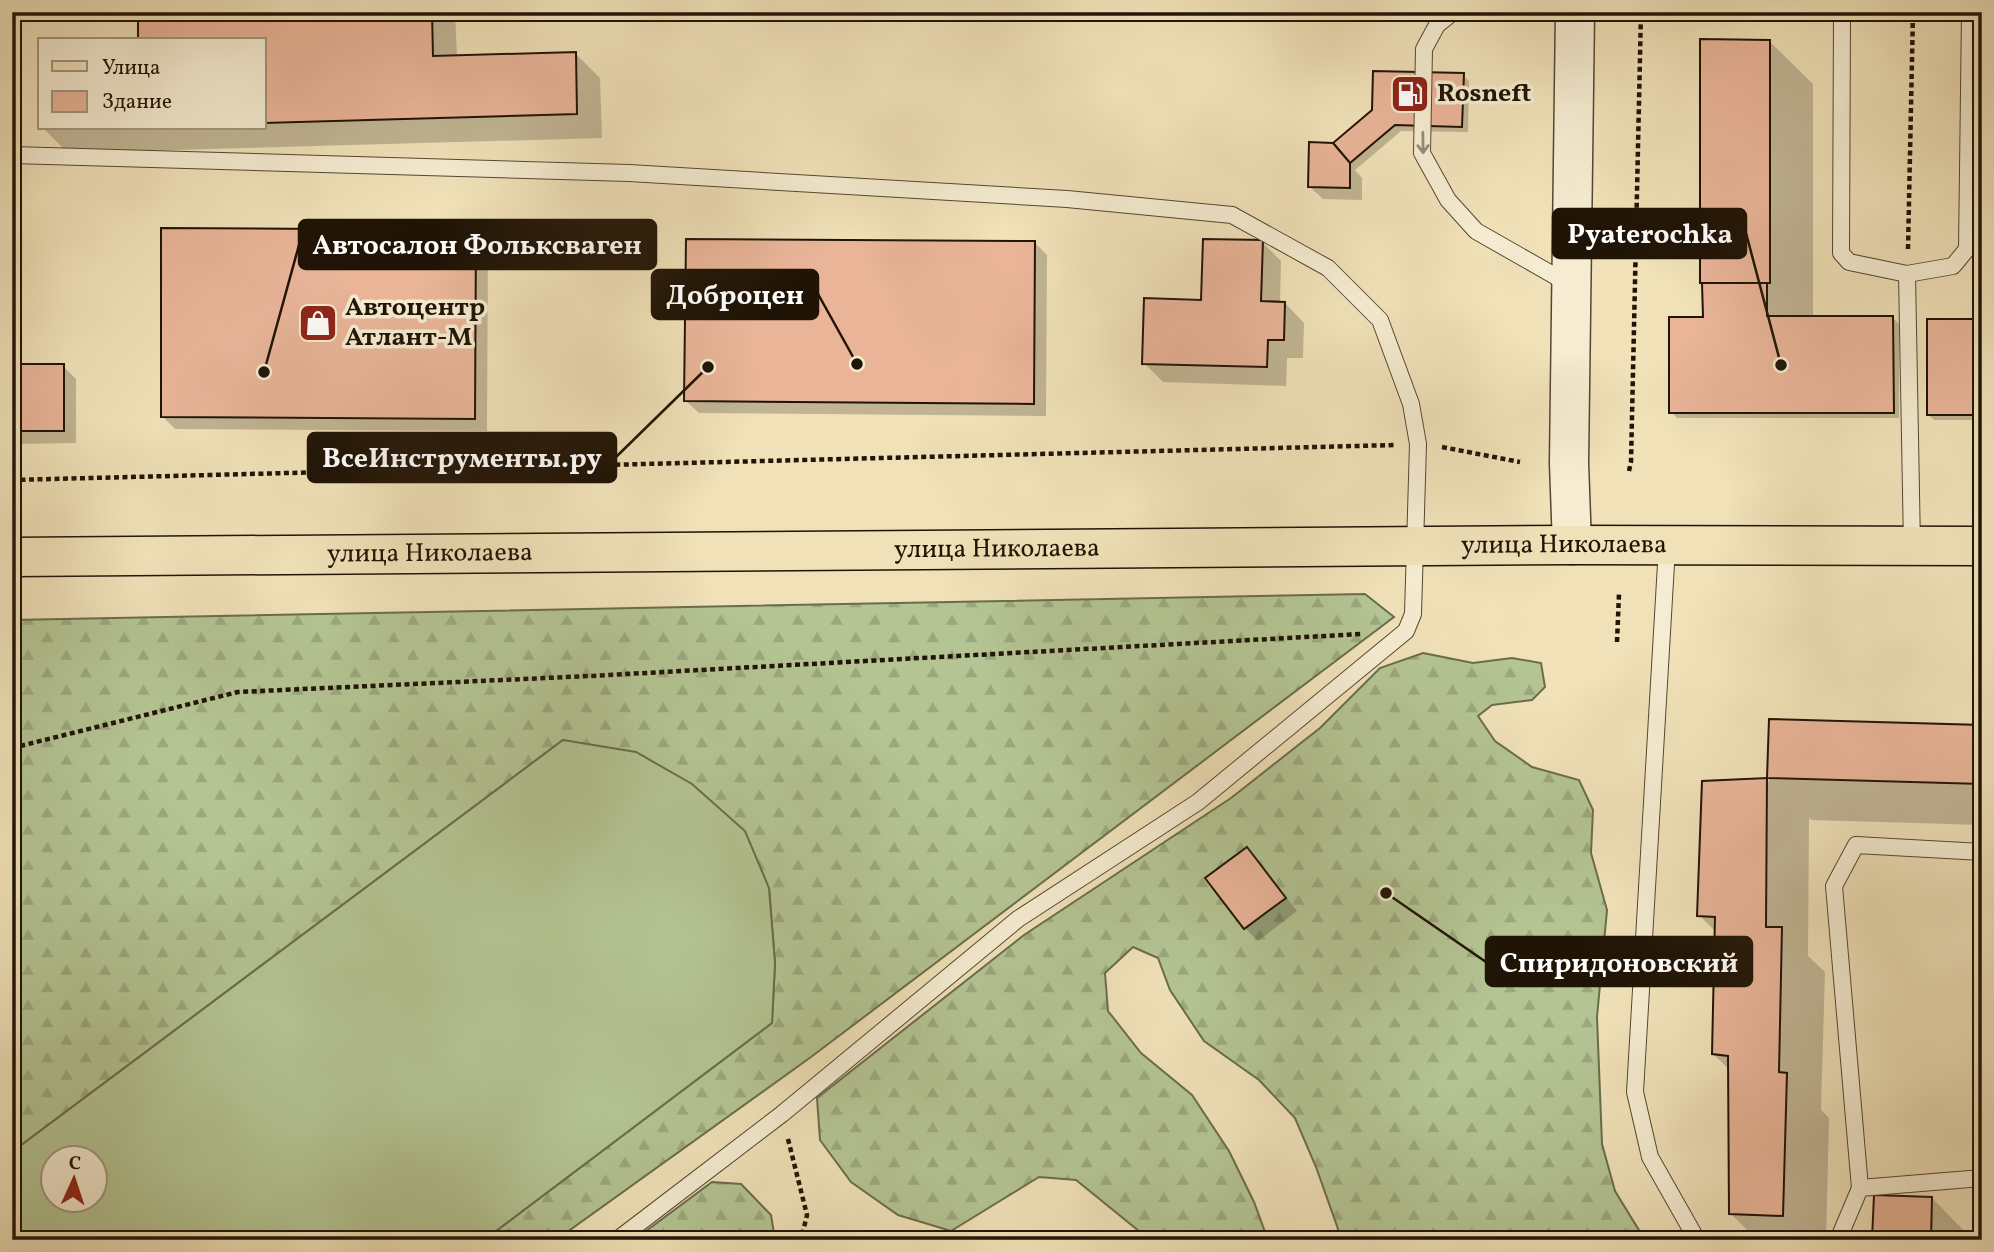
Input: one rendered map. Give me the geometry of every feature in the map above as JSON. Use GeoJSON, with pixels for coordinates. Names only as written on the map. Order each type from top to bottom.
{"type":"FeatureCollection","features":[{"type":"Feature","properties":{"kind":"main road","name":"улица Николаева"},"geometry":{"type":"LineString","coordinates":[[12,557],[1572,545],[1982,545]]}},
{"type":"Feature","properties":{"kind":"street"},"geometry":{"type":"LineString","coordinates":[[1572,545],[1569,463],[1575,12]]}},
{"type":"Feature","properties":{"kind":"lane"},"geometry":{"type":"LineString","coordinates":[[1453,12],[1437,25],[1424,49],[1422,153],[1448,200],[1476,231],[1572,286]]}},
{"type":"Feature","properties":{"kind":"lane"},"geometry":{"type":"LineString","coordinates":[[1842,12],[1841,253],[1849,262],[1907,274],[1953,265],[1967,249],[1970,12]]}},
{"type":"Feature","properties":{"kind":"lane"},"geometry":{"type":"LineString","coordinates":[[12,155],[629,173],[1067,199],[1232,215],[1328,268],[1380,320],[1411,404],[1418,444],[1413,614],[1406,631],[1198,802],[1018,919],[782,1114],[617,1240]]}},
{"type":"Feature","properties":{"kind":"lane"},"geometry":{"type":"LineString","coordinates":[[1907,274],[1912,546]]}},
{"type":"Feature","properties":{"kind":"lane"},"geometry":{"type":"LineString","coordinates":[[1667,547],[1635,1092],[1650,1157],[1698,1240]]}},
{"type":"Feature","properties":{"kind":"lane"},"geometry":{"type":"LineString","coordinates":[[1838,1240],[1860,1188],[1834,886],[1856,845],[1982,852]]}},
{"type":"Feature","properties":{"kind":"lane"},"geometry":{"type":"LineString","coordinates":[[1860,1188],[1982,1178]]}},
{"type":"Feature","properties":{"kind":"path"},"geometry":{"type":"LineString","coordinates":[[1629,471],[1641,12]]}},
{"type":"Feature","properties":{"kind":"path"},"geometry":{"type":"LineString","coordinates":[[1907,274],[1913,12]]}},
{"type":"Feature","properties":{"kind":"path"},"geometry":{"type":"LineString","coordinates":[[12,480],[1418,444],[1520,462]]}},
{"type":"Feature","properties":{"kind":"path"},"geometry":{"type":"LineString","coordinates":[[1616,642],[1619,594]]}},
{"type":"Feature","properties":{"kind":"path"},"geometry":{"type":"LineString","coordinates":[[12,748],[238,692],[1406,631]]}},
{"type":"Feature","properties":{"kind":"path"},"geometry":{"type":"LineString","coordinates":[[782,1114],[807,1214],[801,1240]]}},
{"type":"Feature","properties":{"kind":"green space"},"geometry":{"type":"Polygon","coordinates":[[[1365,594],[1394,617],[811,1057],[556,1240],[484,1240],[772,1023],[775,963],[769,888],[563,740],[12,1152],[12,620],[1365,594]]]}},
{"type":"Feature","properties":{"kind":"green space"},"geometry":{"type":"Polygon","coordinates":[[[1423,653],[1473,663],[1512,658],[1541,663],[1545,687],[1532,700],[1492,705],[1478,716],[1495,741],[1532,767],[1579,780],[1593,810],[1591,853],[1607,910],[1597,1017],[1602,1144],[1615,1191],[1645,1240],[1333,1240],[1338,1229],[1295,1118],[1259,1080],[1204,1041],[1170,990],[1158,958],[1133,947],[1105,973],[1108,1011],[1141,1053],[1192,1095],[1229,1151],[1254,1202],[1268,1240],[1150,1240],[1076,1180],[1039,1177],[951,1231],[898,1215],[851,1182],[820,1140],[817,1098],[1024,935],[1231,798],[1320,728],[1380,668],[1423,653]]]}},
{"type":"Feature","properties":{"kind":"green space"},"geometry":{"type":"Polygon","coordinates":[[[563,740],[636,752],[692,784],[745,831],[769,888],[775,963],[772,1023],[484,1240],[12,1240],[12,1152],[563,740]]]}},
{"type":"Feature","properties":{"kind":"green space"},"geometry":{"type":"Polygon","coordinates":[[[712,1182],[741,1184],[771,1215],[775,1240],[634,1240],[712,1182]]]}},
{"type":"Feature","properties":{"kind":"building"},"geometry":{"type":"Polygon","coordinates":[[[138,12],[432,12],[433,56],[576,52],[577,114],[266,123],[266,38],[138,38],[138,12]]]}},
{"type":"Feature","properties":{"kind":"building"},"geometry":{"type":"Polygon","coordinates":[[[1700,39],[1770,40],[1770,283],[1700,283],[1700,39]]]}},
{"type":"Feature","properties":{"kind":"building"},"geometry":{"type":"Polygon","coordinates":[[[1373,71],[1464,73],[1462,127],[1395,125],[1350,163],[1333,143],[1372,110],[1373,71]]]}},
{"type":"Feature","properties":{"kind":"building"},"geometry":{"type":"Polygon","coordinates":[[[1309,142],[1333,143],[1350,163],[1350,188],[1308,187],[1309,142]]]}},
{"type":"Feature","properties":{"kind":"building","name":"Автоцентр Атлант-М"},"geometry":{"type":"Polygon","coordinates":[[[161,228],[476,230],[475,419],[161,417],[161,228]]]}},
{"type":"Feature","properties":{"kind":"building"},"geometry":{"type":"Polygon","coordinates":[[[686,239],[1035,241],[1034,404],[684,401],[686,239]]]}},
{"type":"Feature","properties":{"kind":"building"},"geometry":{"type":"Polygon","coordinates":[[[1203,239],[1263,240],[1261,301],[1285,302],[1284,340],[1268,340],[1267,367],[1142,364],[1144,298],[1201,300],[1203,239]]]}},
{"type":"Feature","properties":{"kind":"building"},"geometry":{"type":"Polygon","coordinates":[[[1702,283],[1767,283],[1767,316],[1893,316],[1894,413],[1669,413],[1669,317],[1703,317],[1702,283]]]}},
{"type":"Feature","properties":{"kind":"building"},"geometry":{"type":"Polygon","coordinates":[[[1927,319],[1982,319],[1982,415],[1927,415],[1927,319]]]}},
{"type":"Feature","properties":{"kind":"building"},"geometry":{"type":"Polygon","coordinates":[[[12,364],[64,364],[64,431],[12,431],[12,364]]]}},
{"type":"Feature","properties":{"kind":"building"},"geometry":{"type":"Polygon","coordinates":[[[1769,719],[1982,725],[1982,784],[1767,778],[1769,719]]]}},
{"type":"Feature","properties":{"kind":"building"},"geometry":{"type":"Polygon","coordinates":[[[1767,778],[1766,927],[1782,927],[1779,1072],[1787,1073],[1783,1216],[1729,1214],[1728,1056],[1712,1054],[1715,917],[1697,916],[1702,781],[1767,778]]]}},
{"type":"Feature","properties":{"kind":"building"},"geometry":{"type":"Polygon","coordinates":[[[1247,847],[1286,898],[1244,929],[1205,878],[1247,847]]]}},
{"type":"Feature","properties":{"kind":"building"},"geometry":{"type":"Polygon","coordinates":[[[1874,1195],[1932,1197],[1931,1240],[1872,1240],[1874,1195]]]}},
{"type":"Feature","properties":{"kind":"place","name":"Rosneft"},"geometry":{"type":"Point","coordinates":[1410,94]}},
{"type":"Feature","properties":{"kind":"place","name":"Автоцентр Атлант-М"},"geometry":{"type":"Point","coordinates":[318,323]}},
{"type":"Feature","properties":{"kind":"place","name":"Доброцен"},"geometry":{"type":"Point","coordinates":[857,364]}},
{"type":"Feature","properties":{"kind":"place","name":"Pyaterochka"},"geometry":{"type":"Point","coordinates":[1781,365]}},
{"type":"Feature","properties":{"kind":"place","name":"ВсеИнструменты.ру"},"geometry":{"type":"Point","coordinates":[708,367]}},
{"type":"Feature","properties":{"kind":"place","name":"Автосалон Фольксваген"},"geometry":{"type":"Point","coordinates":[264,372]}},
{"type":"Feature","properties":{"kind":"place","name":"Спиридоновский"},"geometry":{"type":"Point","coordinates":[1386,893]}}]}
